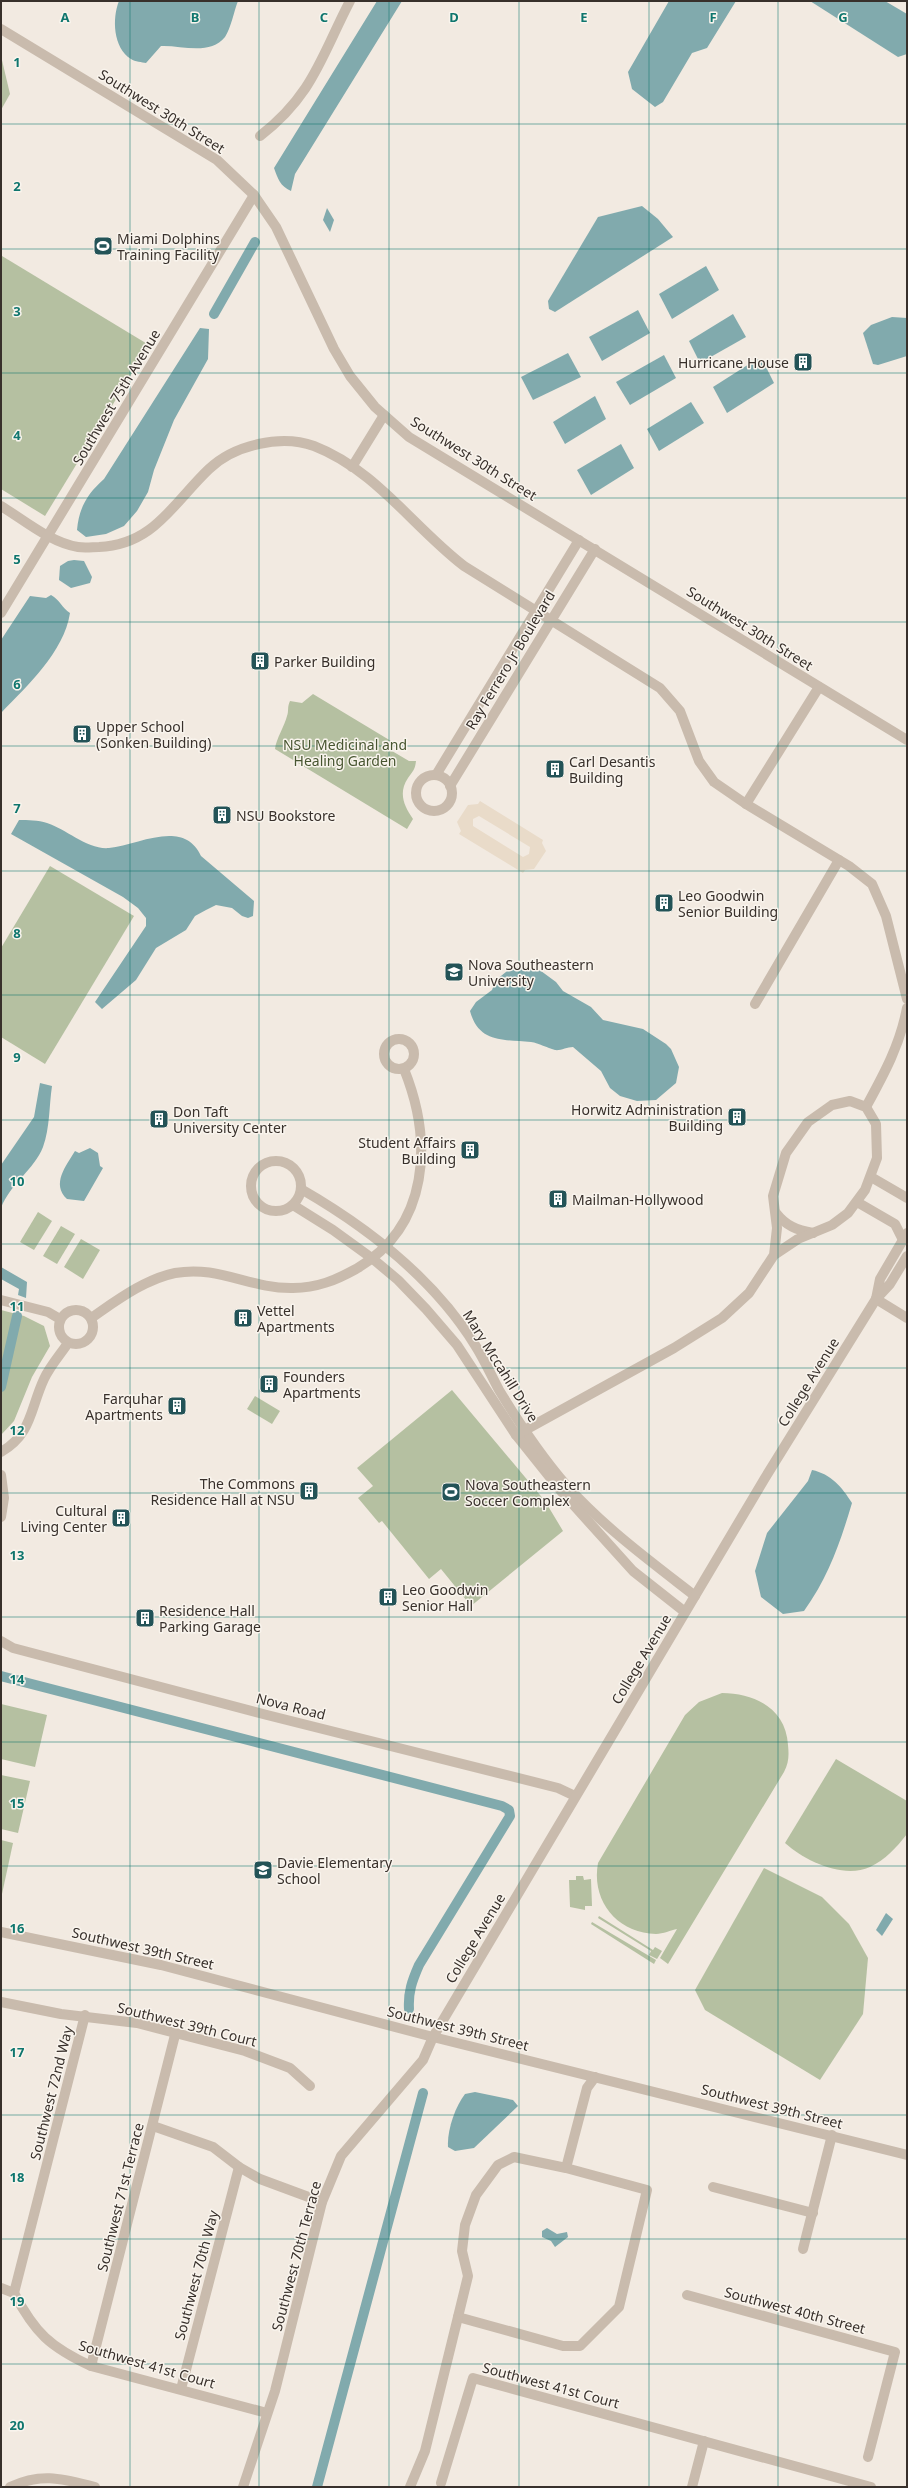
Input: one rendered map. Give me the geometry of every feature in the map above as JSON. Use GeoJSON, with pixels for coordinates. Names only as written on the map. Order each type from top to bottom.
{"type":"FeatureCollection","features":[{"type":"Feature","properties":{"kind":"street"},"geometry":{"type":"LineString","coordinates":[[260,136],[279,121],[312,81],[350,1]]}},
{"type":"Feature","properties":{"kind":"street","name":"Southwest 30th Street"},"geometry":{"type":"LineString","coordinates":[[1,29],[217,160],[254,195],[276,227],[334,349],[350,376],[384,415],[409,438],[907,740]]}},
{"type":"Feature","properties":{"kind":"street","name":"Southwest 75th Avenue"},"geometry":{"type":"LineString","coordinates":[[1,613],[254,195]]}},
{"type":"Feature","properties":{"kind":"street"},"geometry":{"type":"LineString","coordinates":[[352,467],[384,415]]}},
{"type":"Feature","properties":{"kind":"street"},"geometry":{"type":"LineString","coordinates":[[1,506],[49,536],[78,547],[109,546],[132,541],[160,522],[210,467],[247,447],[266,442],[291,441],[312,446],[352,467],[401,505],[441,548],[464,566],[660,688],[671,699],[685,721],[693,748],[706,773],[714,782],[746,804],[839,860],[872,884],[886,916],[907,999]]}},
{"type":"Feature","properties":{"kind":"street","name":"Ray Ferrero Jr Boulevard"},"geometry":{"type":"LineString","coordinates":[[436,775],[579,540]]}},
{"type":"Feature","properties":{"kind":"street","name":"Ray Ferrero Jr Boulevard"},"geometry":{"type":"LineString","coordinates":[[450,786],[594,549]]}},
{"type":"Feature","properties":{"kind":"street"},"geometry":{"type":"LineString","coordinates":[[746,804],[819,687]]}},
{"type":"Feature","properties":{"kind":"street"},"geometry":{"type":"LineString","coordinates":[[436,775],[442,777],[450,786],[452,797],[446,806],[436,811],[425,809],[417,800],[416,788],[424,778],[436,775]]}},
{"type":"Feature","properties":{"kind":"street"},"geometry":{"type":"LineString","coordinates":[[755,1004],[839,860]]}},
{"type":"Feature","properties":{"kind":"street"},"geometry":{"type":"LineString","coordinates":[[866,1107],[890,1064],[902,1034],[907,1008]]}},
{"type":"Feature","properties":{"kind":"street"},"geometry":{"type":"LineString","coordinates":[[91,1318],[140,1287],[176,1273],[214,1271],[263,1286],[301,1288],[333,1280],[372,1259],[385,1246],[411,1207],[420,1174],[421,1126],[416,1103],[404,1069]]}},
{"type":"Feature","properties":{"kind":"street"},"geometry":{"type":"LineString","coordinates":[[520,1432],[674,1348],[722,1318],[749,1293],[774,1254],[798,1239],[838,1221],[857,1202],[871,1178],[876,1158],[876,1124],[866,1107],[850,1102],[832,1105],[808,1122],[786,1153],[773,1196],[776,1212],[774,1254]]}},
{"type":"Feature","properties":{"kind":"street"},"geometry":{"type":"LineString","coordinates":[[280,1162],[293,1168],[300,1182],[301,1189],[292,1205],[279,1211],[264,1208],[258,1203],[251,1190],[254,1175],[265,1164],[280,1162]]}},
{"type":"Feature","properties":{"kind":"street"},"geometry":{"type":"LineString","coordinates":[[871,1178],[907,1198]]}},
{"type":"Feature","properties":{"kind":"street","name":"Mary Mccahill Drive"},"geometry":{"type":"LineString","coordinates":[[301,1189],[353,1222],[385,1246],[421,1279],[461,1324],[520,1432],[567,1485],[627,1543],[695,1596]]}},
{"type":"Feature","properties":{"kind":"street"},"geometry":{"type":"LineString","coordinates":[[857,1202],[895,1224],[905,1236]]}},
{"type":"Feature","properties":{"kind":"street","name":"Mary Mccahill Drive"},"geometry":{"type":"LineString","coordinates":[[292,1205],[333,1230],[372,1259],[398,1280],[422,1304],[457,1345],[560,1490],[616,1554],[633,1571],[685,1612]]}},
{"type":"Feature","properties":{"kind":"street"},"geometry":{"type":"LineString","coordinates":[[776,1212],[781,1219],[794,1228],[814,1233]]}},
{"type":"Feature","properties":{"kind":"street","name":"College Avenue"},"geometry":{"type":"LineString","coordinates":[[876,1299],[880,1279],[905,1236]]}},
{"type":"Feature","properties":{"kind":"street","name":"College Avenue"},"geometry":{"type":"LineString","coordinates":[[433,2037],[685,1612],[876,1299],[890,1284],[907,1256]]}},
{"type":"Feature","properties":{"kind":"street"},"geometry":{"type":"LineString","coordinates":[[876,1299],[907,1318]]}},
{"type":"Feature","properties":{"kind":"street"},"geometry":{"type":"LineString","coordinates":[[1,1300],[48,1312],[60,1319]]}},
{"type":"Feature","properties":{"kind":"street"},"geometry":{"type":"LineString","coordinates":[[69,1311],[81,1311],[91,1318],[93,1329],[89,1339],[79,1345],[68,1343],[60,1335],[58,1324],[60,1319],[69,1311]]}},
{"type":"Feature","properties":{"kind":"street"},"geometry":{"type":"LineString","coordinates":[[1,1452],[18,1440],[25,1430],[44,1378],[68,1343]]}},
{"type":"Feature","properties":{"kind":"street"},"geometry":{"type":"LineString","coordinates":[[1,1475],[4,1498],[1,1517]]}},
{"type":"Feature","properties":{"kind":"street"},"geometry":{"type":"LineString","coordinates":[[616,1554],[627,1543]]}},
{"type":"Feature","properties":{"kind":"street","name":"Nova Road"},"geometry":{"type":"LineString","coordinates":[[1,1641],[13,1648],[259,1713],[558,1788],[576,1796]]}},
{"type":"Feature","properties":{"kind":"street","name":"Southwest 39th Street"},"geometry":{"type":"LineString","coordinates":[[1,1932],[161,1965],[433,2037],[832,2135],[907,2155]]}},
{"type":"Feature","properties":{"kind":"street","name":"Southwest 39th Court"},"geometry":{"type":"LineString","coordinates":[[1,2002],[61,2014],[85,2015],[138,2024],[175,2035],[245,2051],[290,2068],[310,2086]]}},
{"type":"Feature","properties":{"kind":"street","name":"Southwest 72nd Way"},"geometry":{"type":"LineString","coordinates":[[14,2293],[85,2015]]}},
{"type":"Feature","properties":{"kind":"street","name":"Southwest 71st Terrace"},"geometry":{"type":"LineString","coordinates":[[92,2366],[175,2035]]}},
{"type":"Feature","properties":{"kind":"street","name":"Southwest 70th Terrace"},"geometry":{"type":"LineString","coordinates":[[243,2487],[276,2390],[322,2202],[341,2156],[422,2060],[433,2037]]}},
{"type":"Feature","properties":{"kind":"street"},"geometry":{"type":"LineString","coordinates":[[566,2168],[587,2088],[595,2077]]}},
{"type":"Feature","properties":{"kind":"street"},"geometry":{"type":"LineString","coordinates":[[153,2126],[214,2147],[239,2167],[260,2179],[322,2202]]}},
{"type":"Feature","properties":{"kind":"street"},"geometry":{"type":"LineString","coordinates":[[803,2250],[832,2135]]}},
{"type":"Feature","properties":{"kind":"street"},"geometry":{"type":"LineString","coordinates":[[410,2487],[425,2451],[468,2276],[462,2250],[465,2225],[476,2195],[498,2166],[514,2157],[566,2168],[647,2190],[619,2307],[580,2346],[563,2346],[458,2317]]}},
{"type":"Feature","properties":{"kind":"street","name":"Southwest 70th Way"},"geometry":{"type":"LineString","coordinates":[[181,2389],[239,2167]]}},
{"type":"Feature","properties":{"kind":"street"},"geometry":{"type":"LineString","coordinates":[[713,2187],[813,2213]]}},
{"type":"Feature","properties":{"kind":"street"},"geometry":{"type":"LineString","coordinates":[[1,2288],[14,2293]]}},
{"type":"Feature","properties":{"kind":"street","name":"Southwest 41st Court"},"geometry":{"type":"LineString","coordinates":[[14,2293],[26,2315],[43,2338],[66,2354],[92,2366],[267,2413]]}},
{"type":"Feature","properties":{"kind":"street","name":"Southwest 40th Street"},"geometry":{"type":"LineString","coordinates":[[687,2295],[895,2352],[868,2457]]}},
{"type":"Feature","properties":{"kind":"street","name":"Southwest 41st Court"},"geometry":{"type":"LineString","coordinates":[[441,2484],[473,2378],[871,2487]]}},
{"type":"Feature","properties":{"kind":"street"},"geometry":{"type":"LineString","coordinates":[[692,2487],[704,2441]]}},
{"type":"Feature","properties":{"kind":"street"},"geometry":{"type":"LineString","coordinates":[[10,2487],[27,2479],[42,2477],[63,2479],[95,2487]]}},
{"type":"Feature","properties":{"kind":"green space"},"geometry":{"type":"Polygon","coordinates":[[[1,56],[10,94],[1,110],[1,56]]]}},
{"type":"Feature","properties":{"kind":"green space"},"geometry":{"type":"Polygon","coordinates":[[[2,256],[149,345],[45,516],[1,489],[2,256]]]}},
{"type":"Feature","properties":{"kind":"green space","name":"NSU Medicinal and Healing Garden"},"geometry":{"type":"Polygon","coordinates":[[[313,694],[391,741],[392,751],[409,761],[416,761],[403,789],[403,799],[413,819],[407,829],[275,749],[288,714],[290,701],[302,703],[313,694]]]}},
{"type":"Feature","properties":{"kind":"green space"},"geometry":{"type":"Polygon","coordinates":[[[50,866],[134,916],[45,1064],[1,1037],[1,948],[50,866]]]}},
{"type":"Feature","properties":{"kind":"green space"},"geometry":{"type":"Polygon","coordinates":[[[38,1212],[52,1221],[34,1250],[20,1242],[38,1212]]]}},
{"type":"Feature","properties":{"kind":"green space"},"geometry":{"type":"Polygon","coordinates":[[[61,1226],[75,1234],[57,1264],[43,1256],[61,1226]]]}},
{"type":"Feature","properties":{"kind":"green space"},"geometry":{"type":"Polygon","coordinates":[[[81,1239],[100,1250],[83,1279],[64,1267],[81,1239]]]}},
{"type":"Feature","properties":{"kind":"green space"},"geometry":{"type":"Polygon","coordinates":[[[1,1310],[24,1316],[44,1326],[50,1346],[32,1377],[14,1421],[1,1435],[1,1310]]]}},
{"type":"Feature","properties":{"kind":"green space","name":"Nova Southeastern Soccer Complex"},"geometry":{"type":"Polygon","coordinates":[[[452,1390],[545,1501],[563,1531],[471,1606],[441,1569],[429,1579],[382,1521],[379,1523],[358,1498],[373,1486],[357,1468],[452,1390]]]}},
{"type":"Feature","properties":{"kind":"green space"},"geometry":{"type":"Polygon","coordinates":[[[255,1396],[280,1411],[272,1424],[247,1409],[255,1396]]]}},
{"type":"Feature","properties":{"kind":"green space"},"geometry":{"type":"Polygon","coordinates":[[[722,1693],[746,1696],[757,1700],[775,1713],[786,1732],[788,1762],[786,1769],[668,1964],[660,1958],[677,1929],[656,1934],[630,1928],[619,1921],[603,1902],[597,1877],[598,1863],[685,1715],[699,1702],[722,1693]]]}},
{"type":"Feature","properties":{"kind":"green space"},"geometry":{"type":"Polygon","coordinates":[[[1,1704],[47,1715],[35,1767],[1,1759],[1,1704]]]}},
{"type":"Feature","properties":{"kind":"green space"},"geometry":{"type":"Polygon","coordinates":[[[836,1759],[907,1801],[907,1834],[881,1861],[870,1867],[859,1870],[848,1871],[814,1862],[793,1850],[785,1843],[836,1759]]]}},
{"type":"Feature","properties":{"kind":"green space"},"geometry":{"type":"Polygon","coordinates":[[[1,1775],[30,1781],[18,1833],[1,1829],[1,1775]]]}},
{"type":"Feature","properties":{"kind":"green space"},"geometry":{"type":"Polygon","coordinates":[[[1,1840],[13,1843],[2,1894],[1,1894],[1,1840]]]}},
{"type":"Feature","properties":{"kind":"green space"},"geometry":{"type":"Polygon","coordinates":[[[764,1868],[822,1897],[849,1924],[868,1958],[863,2014],[820,2080],[705,2010],[695,1990],[764,1868]]]}},
{"type":"Feature","properties":{"kind":"green space"},"geometry":{"type":"Polygon","coordinates":[[[576,1876],[583,1876],[584,1880],[591,1879],[592,1906],[585,1906],[585,1910],[570,1907],[569,1880],[576,1880],[576,1876]]]}},
{"type":"Feature","properties":{"kind":"green space"},"geometry":{"type":"Polygon","coordinates":[[[599,1916],[653,1950],[655,1947],[662,1951],[657,1959],[649,1955],[651,1951],[598,1918],[599,1916]]]}},
{"type":"Feature","properties":{"kind":"green space"},"geometry":{"type":"Polygon","coordinates":[[[592,1922],[656,1960],[654,1964],[591,1924],[592,1922]]]}},
{"type":"Feature","properties":{"kind":"shaded area"},"geometry":{"type":"Polygon","coordinates":[[[480,801],[543,840],[542,843],[546,851],[534,869],[525,870],[523,873],[459,834],[461,831],[457,822],[468,805],[478,804],[480,801]],[[479,816],[473,819],[473,826],[523,857],[529,854],[530,847],[479,816]]]}},
{"type":"Feature","properties":{"kind":"water"},"geometry":{"type":"Polygon","coordinates":[[[119,1],[238,1],[227,33],[219,43],[203,48],[161,46],[146,63],[133,60],[125,54],[117,40],[115,16],[119,1]]]}},
{"type":"Feature","properties":{"kind":"water"},"geometry":{"type":"Polygon","coordinates":[[[377,1],[402,1],[295,174],[291,191],[287,189],[278,179],[274,168],[377,1]]]}},
{"type":"Feature","properties":{"kind":"water"},"geometry":{"type":"Polygon","coordinates":[[[669,1],[736,1],[707,48],[692,53],[663,102],[655,107],[632,89],[628,72],[669,1]]]}},
{"type":"Feature","properties":{"kind":"water"},"geometry":{"type":"Polygon","coordinates":[[[810,1],[885,1],[907,14],[907,54],[898,57],[810,1]]]}},
{"type":"Feature","properties":{"kind":"water"},"geometry":{"type":"Polygon","coordinates":[[[642,206],[658,219],[673,237],[555,312],[549,309],[548,301],[598,217],[642,206]]]}},
{"type":"Feature","properties":{"kind":"water"},"geometry":{"type":"Polygon","coordinates":[[[327,208],[334,220],[330,232],[323,220],[327,208]]]}},
{"type":"Feature","properties":{"kind":"water"},"geometry":{"type":"Polygon","coordinates":[[[706,266],[719,290],[672,319],[659,294],[706,266]]]}},
{"type":"Feature","properties":{"kind":"water"},"geometry":{"type":"Polygon","coordinates":[[[638,310],[650,333],[602,361],[589,337],[638,310]]]}},
{"type":"Feature","properties":{"kind":"water"},"geometry":{"type":"Polygon","coordinates":[[[733,314],[746,337],[700,363],[689,341],[733,314]]]}},
{"type":"Feature","properties":{"kind":"water"},"geometry":{"type":"Polygon","coordinates":[[[892,317],[907,318],[907,356],[878,365],[873,364],[863,333],[871,325],[892,317]]]}},
{"type":"Feature","properties":{"kind":"water"},"geometry":{"type":"Polygon","coordinates":[[[200,328],[209,329],[208,359],[174,420],[154,470],[148,492],[137,511],[124,526],[106,534],[86,537],[77,530],[82,508],[85,502],[93,490],[104,479],[200,328]]]}},
{"type":"Feature","properties":{"kind":"water"},"geometry":{"type":"Polygon","coordinates":[[[568,353],[581,377],[533,400],[521,377],[568,353]]]}},
{"type":"Feature","properties":{"kind":"water"},"geometry":{"type":"Polygon","coordinates":[[[664,355],[676,378],[630,405],[616,382],[664,355]]]}},
{"type":"Feature","properties":{"kind":"water"},"geometry":{"type":"Polygon","coordinates":[[[757,359],[764,363],[774,383],[727,413],[713,387],[757,359]]]}},
{"type":"Feature","properties":{"kind":"water"},"geometry":{"type":"Polygon","coordinates":[[[595,396],[606,419],[565,444],[553,422],[595,396]]]}},
{"type":"Feature","properties":{"kind":"water"},"geometry":{"type":"Polygon","coordinates":[[[691,402],[704,423],[659,451],[647,429],[691,402]]]}},
{"type":"Feature","properties":{"kind":"water"},"geometry":{"type":"Polygon","coordinates":[[[621,444],[634,468],[591,495],[577,470],[621,444]]]}},
{"type":"Feature","properties":{"kind":"water"},"geometry":{"type":"Polygon","coordinates":[[[68,561],[84,561],[92,577],[90,583],[71,588],[59,580],[60,566],[68,561]]]}},
{"type":"Feature","properties":{"kind":"water"},"geometry":{"type":"Polygon","coordinates":[[[51,595],[57,599],[70,613],[66,627],[60,641],[43,668],[1,713],[1,640],[30,596],[46,598],[51,595]]]}},
{"type":"Feature","properties":{"kind":"water"},"geometry":{"type":"Polygon","coordinates":[[[19,820],[47,823],[85,843],[101,848],[121,846],[160,837],[172,836],[184,838],[193,845],[201,856],[254,901],[253,916],[248,918],[242,916],[232,908],[216,905],[195,916],[186,930],[156,948],[136,980],[102,1009],[95,1002],[146,926],[146,918],[138,908],[123,897],[11,834],[19,820]]]}},
{"type":"Feature","properties":{"kind":"water"},"geometry":{"type":"Polygon","coordinates":[[[523,967],[541,971],[556,982],[563,991],[591,1007],[603,1020],[643,1029],[666,1044],[671,1049],[679,1067],[676,1083],[656,1100],[637,1101],[620,1096],[610,1088],[601,1071],[573,1047],[555,1050],[534,1043],[502,1040],[486,1035],[474,1022],[470,1011],[476,1002],[492,990],[496,980],[511,968],[523,967]]]}},
{"type":"Feature","properties":{"kind":"water"},"geometry":{"type":"Polygon","coordinates":[[[40,1083],[52,1086],[48,1125],[43,1147],[34,1163],[5,1199],[1,1208],[1,1165],[34,1117],[40,1083]]]}},
{"type":"Feature","properties":{"kind":"water"},"geometry":{"type":"Polygon","coordinates":[[[90,1148],[98,1153],[100,1166],[103,1168],[84,1201],[67,1199],[62,1193],[60,1187],[60,1181],[64,1169],[75,1151],[79,1153],[90,1148]]]}},
{"type":"Feature","properties":{"kind":"water"},"geometry":{"type":"Polygon","coordinates":[[[1,1267],[27,1282],[26,1298],[18,1295],[19,1289],[1,1279],[1,1267]]]}},
{"type":"Feature","properties":{"kind":"water"},"geometry":{"type":"Polygon","coordinates":[[[812,1470],[825,1475],[835,1482],[852,1503],[833,1559],[813,1598],[804,1611],[783,1614],[761,1597],[755,1571],[767,1533],[808,1481],[812,1470]]]}},
{"type":"Feature","properties":{"kind":"water"},"geometry":{"type":"Polygon","coordinates":[[[886,1913],[893,1919],[882,1936],[876,1930],[886,1913]]]}},
{"type":"Feature","properties":{"kind":"water"},"geometry":{"type":"Polygon","coordinates":[[[475,2092],[513,2100],[518,2106],[474,2148],[455,2151],[448,2147],[452,2119],[461,2099],[465,2094],[475,2092]]]}},
{"type":"Feature","properties":{"kind":"water"},"geometry":{"type":"Polygon","coordinates":[[[547,2228],[557,2234],[567,2232],[568,2237],[555,2247],[551,2241],[542,2237],[542,2231],[547,2228]]]}},
{"type":"Feature","properties":{"kind":"waterway"},"geometry":{"type":"LineString","coordinates":[[214,314],[255,242]]}},
{"type":"Feature","properties":{"kind":"waterway"},"geometry":{"type":"LineString","coordinates":[[1,1387],[17,1316]]}},
{"type":"Feature","properties":{"kind":"waterway"},"geometry":{"type":"LineString","coordinates":[[1,1676],[502,1806],[509,1810],[510,1816],[419,1965],[411,1987],[409,2009]]}},
{"type":"Feature","properties":{"kind":"waterway"},"geometry":{"type":"LineString","coordinates":[[317,2487],[423,2093]]}},
{"type":"Feature","properties":{"kind":"place","name":"Miami Dolphins Training Facility"},"geometry":{"type":"Point","coordinates":[103,246]}},
{"type":"Feature","properties":{"kind":"place","name":"Hurricane House"},"geometry":{"type":"Point","coordinates":[803,362]}},
{"type":"Feature","properties":{"kind":"place","name":"Parker Building"},"geometry":{"type":"Point","coordinates":[260,661]}},
{"type":"Feature","properties":{"kind":"place","name":"Upper School (Sonken Building)"},"geometry":{"type":"Point","coordinates":[82,734]}},
{"type":"Feature","properties":{"kind":"place","name":"Carl Desantis Building"},"geometry":{"type":"Point","coordinates":[555,769]}},
{"type":"Feature","properties":{"kind":"place","name":"NSU Bookstore"},"geometry":{"type":"Point","coordinates":[222,815]}},
{"type":"Feature","properties":{"kind":"place","name":"Leo Goodwin Senior Building"},"geometry":{"type":"Point","coordinates":[664,903]}},
{"type":"Feature","properties":{"kind":"place","name":"Nova Southeastern University"},"geometry":{"type":"Point","coordinates":[454,972]}},
{"type":"Feature","properties":{"kind":"place","name":"Horwitz Administration Building"},"geometry":{"type":"Point","coordinates":[737,1117]}},
{"type":"Feature","properties":{"kind":"place","name":"Don Taft University Center"},"geometry":{"type":"Point","coordinates":[159,1119]}},
{"type":"Feature","properties":{"kind":"place","name":"Student Affairs Building"},"geometry":{"type":"Point","coordinates":[470,1150]}},
{"type":"Feature","properties":{"kind":"place","name":"Mailman-Hollywood"},"geometry":{"type":"Point","coordinates":[558,1199]}},
{"type":"Feature","properties":{"kind":"place","name":"Vettel Apartments"},"geometry":{"type":"Point","coordinates":[243,1318]}},
{"type":"Feature","properties":{"kind":"place","name":"Founders Apartments"},"geometry":{"type":"Point","coordinates":[269,1384]}},
{"type":"Feature","properties":{"kind":"place","name":"Farquhar Apartments"},"geometry":{"type":"Point","coordinates":[177,1406]}},
{"type":"Feature","properties":{"kind":"place","name":"The Commons Residence Hall at NSU"},"geometry":{"type":"Point","coordinates":[309,1491]}},
{"type":"Feature","properties":{"kind":"place","name":"Nova Southeastern Soccer Complex"},"geometry":{"type":"Point","coordinates":[451,1492]}},
{"type":"Feature","properties":{"kind":"place","name":"Cultural Living Center"},"geometry":{"type":"Point","coordinates":[121,1518]}},
{"type":"Feature","properties":{"kind":"place","name":"Leo Goodwin Senior Hall"},"geometry":{"type":"Point","coordinates":[388,1597]}},
{"type":"Feature","properties":{"kind":"place","name":"Residence Hall Parking Garage"},"geometry":{"type":"Point","coordinates":[145,1618]}},
{"type":"Feature","properties":{"kind":"place","name":"Davie Elementary School"},"geometry":{"type":"Point","coordinates":[263,1870]}}]}
